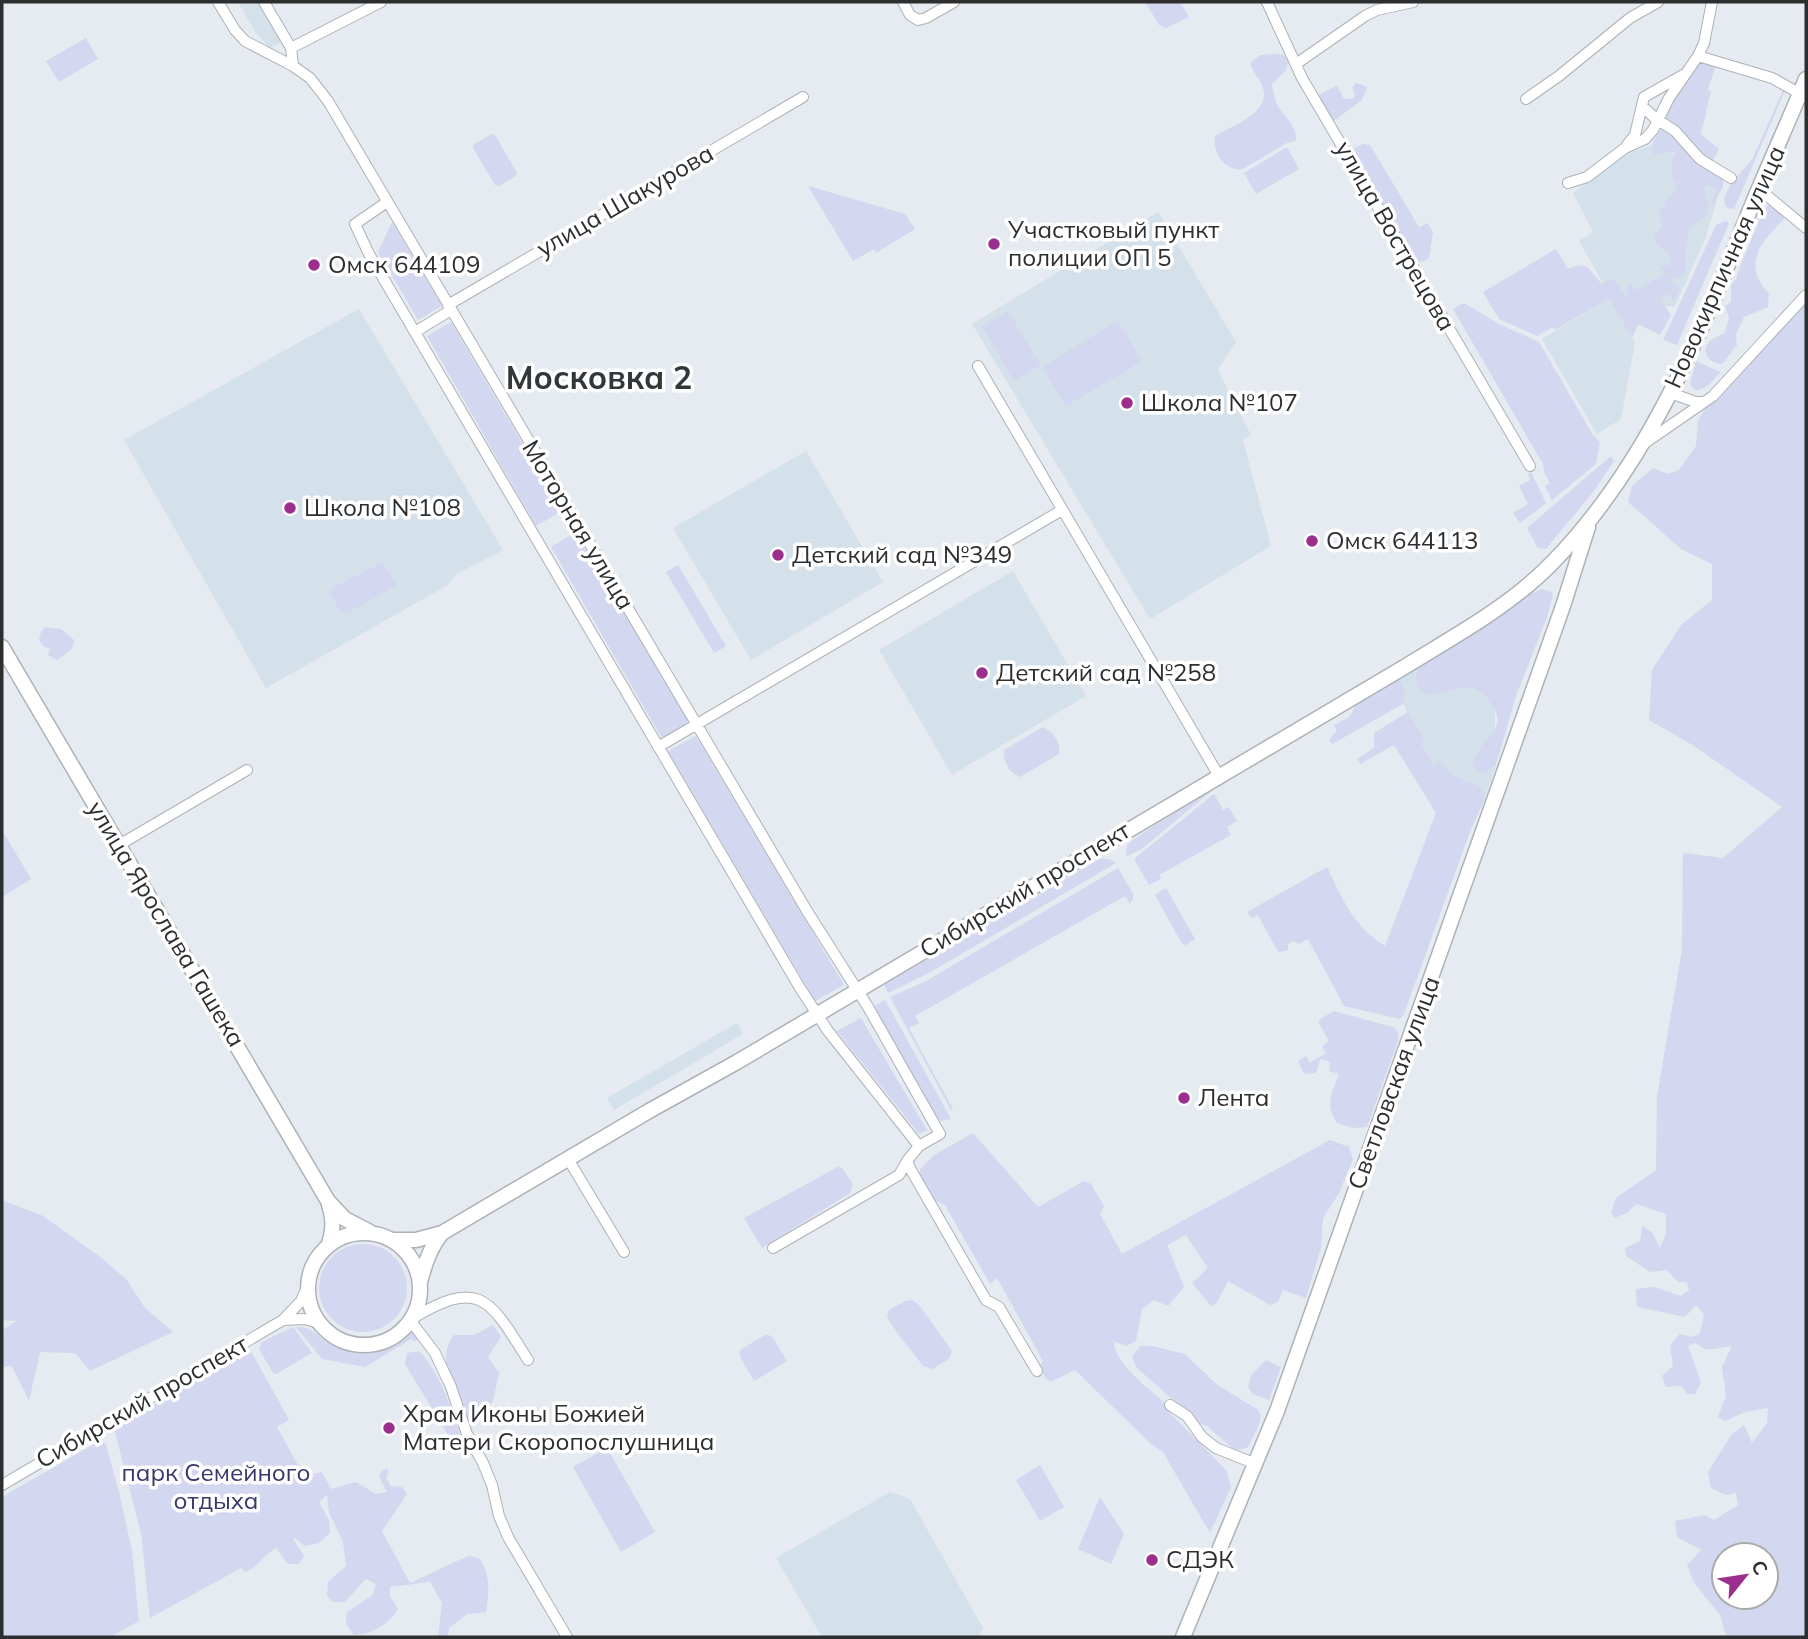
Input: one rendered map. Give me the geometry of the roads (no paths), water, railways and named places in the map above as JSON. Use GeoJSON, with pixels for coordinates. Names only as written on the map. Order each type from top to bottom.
{"type":"FeatureCollection","features":[{"type":"Feature","properties":{"kind":"main road","name":"Новокирпичная улица"},"geometry":{"type":"LineString","coordinates":[[1590,522],[1670,393],[1701,331],[1759,189],[1804,90]]}},
{"type":"Feature","properties":{"kind":"main road","name":"Сибирский проспект"},"geometry":{"type":"LineString","coordinates":[[442,1233],[1473,625],[1513,597],[1550,565],[1590,522]]}},
{"type":"Feature","properties":{"kind":"main road","name":"Светловская улица"},"geometry":{"type":"LineString","coordinates":[[1183,1637],[1256,1464],[1377,1132],[1563,606],[1590,522]]}},
{"type":"Feature","properties":{"kind":"main road","name":"улица Ярослава Гашека"},"geometry":{"type":"LineString","coordinates":[[2,647],[328,1201]]}},
{"type":"Feature","properties":{"kind":"main road"},"geometry":{"type":"LineString","coordinates":[[328,1201],[345,1219],[370,1233],[393,1240],[416,1240],[442,1233]]}},
{"type":"Feature","properties":{"kind":"main road"},"geometry":{"type":"LineString","coordinates":[[328,1201],[332,1215],[329,1244]]}},
{"type":"Feature","properties":{"kind":"main road"},"geometry":{"type":"LineString","coordinates":[[329,1244],[356,1233],[370,1233]]}},
{"type":"Feature","properties":{"kind":"main road"},"geometry":{"type":"LineString","coordinates":[[307,1287],[307,1297],[320,1323],[334,1336],[351,1343],[368,1345],[384,1341],[399,1332],[410,1320],[418,1305],[426,1258],[442,1233]]}},
{"type":"Feature","properties":{"kind":"main road"},"geometry":{"type":"LineString","coordinates":[[393,1240],[409,1257],[420,1282]]}},
{"type":"Feature","properties":{"kind":"main road","name":"Сибирский проспект"},"geometry":{"type":"LineString","coordinates":[[307,1287],[316,1259],[329,1244]]}},
{"type":"Feature","properties":{"kind":"street","name":"Моторная улица"},"geometry":{"type":"LineString","coordinates":[[218,2],[245,41],[310,78],[328,101],[940,1134],[919,1146],[817,1014],[658,747],[369,254],[355,224],[387,202]]}},
{"type":"Feature","properties":{"kind":"street"},"geometry":{"type":"LineString","coordinates":[[264,2],[291,48],[293,66]]}},
{"type":"Feature","properties":{"kind":"street"},"geometry":{"type":"LineString","coordinates":[[291,48],[381,2]]}},
{"type":"Feature","properties":{"kind":"street"},"geometry":{"type":"LineString","coordinates":[[902,2],[910,15],[918,20],[954,2]]}},
{"type":"Feature","properties":{"kind":"street","name":"улица Вострецова"},"geometry":{"type":"LineString","coordinates":[[1267,2],[1309,90],[1530,466]]}},
{"type":"Feature","properties":{"kind":"street"},"geometry":{"type":"LineString","coordinates":[[1296,64],[1371,13],[1413,2]]}},
{"type":"Feature","properties":{"kind":"street"},"geometry":{"type":"LineString","coordinates":[[1526,99],[1559,76],[1630,18],[1658,2]]}},
{"type":"Feature","properties":{"kind":"street"},"geometry":{"type":"LineString","coordinates":[[1568,183],[1587,177],[1625,148],[1645,138],[1659,121],[1669,98],[1689,71],[1704,43],[1712,2]]}},
{"type":"Feature","properties":{"kind":"street"},"geometry":{"type":"LineString","coordinates":[[1698,56],[1804,90]]}},
{"type":"Feature","properties":{"kind":"street"},"geometry":{"type":"LineString","coordinates":[[1625,148],[1635,135],[1648,93],[1674,82],[1689,71]]}},
{"type":"Feature","properties":{"kind":"street","name":"улица Шакурова"},"geometry":{"type":"LineString","coordinates":[[415,331],[449,307],[803,97]]}},
{"type":"Feature","properties":{"kind":"street"},"geometry":{"type":"LineString","coordinates":[[1642,106],[1675,131],[1700,159],[1731,178]]}},
{"type":"Feature","properties":{"kind":"street"},"geometry":{"type":"LineString","coordinates":[[1759,189],[1806,228]]}},
{"type":"Feature","properties":{"kind":"street"},"geometry":{"type":"LineString","coordinates":[[1637,449],[1713,396],[1806,295]]}},
{"type":"Feature","properties":{"kind":"street"},"geometry":{"type":"LineString","coordinates":[[978,366],[1219,776]]}},
{"type":"Feature","properties":{"kind":"street"},"geometry":{"type":"LineString","coordinates":[[1670,393],[1704,402]]}},
{"type":"Feature","properties":{"kind":"street"},"geometry":{"type":"LineString","coordinates":[[658,747],[1062,510]]}},
{"type":"Feature","properties":{"kind":"street"},"geometry":{"type":"LineString","coordinates":[[119,845],[247,770]]}},
{"type":"Feature","properties":{"kind":"street"},"geometry":{"type":"LineString","coordinates":[[773,1248],[900,1175],[919,1146]]}},
{"type":"Feature","properties":{"kind":"street"},"geometry":{"type":"LineString","coordinates":[[568,1159],[624,1252]]}},
{"type":"Feature","properties":{"kind":"street"},"geometry":{"type":"LineString","coordinates":[[907,1161],[986,1300],[999,1307],[1037,1371]]}},
{"type":"Feature","properties":{"kind":"street","name":"Сибирский проспект"},"geometry":{"type":"LineString","coordinates":[[2,1485],[283,1320],[301,1301],[307,1287]]}},
{"type":"Feature","properties":{"kind":"street"},"geometry":{"type":"LineString","coordinates":[[528,1360],[496,1313],[472,1296],[462,1296],[435,1305],[410,1320],[435,1353],[451,1387],[467,1434],[492,1485],[499,1516],[508,1537],[567,1637]]}},
{"type":"Feature","properties":{"kind":"street"},"geometry":{"type":"LineString","coordinates":[[283,1320],[303,1319],[320,1323]]}},
{"type":"Feature","properties":{"kind":"street"},"geometry":{"type":"LineString","coordinates":[[1170,1405],[1187,1416],[1202,1437],[1216,1448],[1256,1464]]}},
{"type":"Feature","properties":{"kind":"place","name":"Участковый пункт полиции ОП 5"},"geometry":{"type":"Point","coordinates":[994,244]}},
{"type":"Feature","properties":{"kind":"place","name":"Омск 644109"},"geometry":{"type":"Point","coordinates":[314,265]}},
{"type":"Feature","properties":{"kind":"place","name":"Школа №107"},"geometry":{"type":"Point","coordinates":[1127,403]}},
{"type":"Feature","properties":{"kind":"place","name":"Школа №108"},"geometry":{"type":"Point","coordinates":[290,508]}},
{"type":"Feature","properties":{"kind":"place","name":"Омск 644113"},"geometry":{"type":"Point","coordinates":[1312,541]}},
{"type":"Feature","properties":{"kind":"place","name":"Детский сад №349"},"geometry":{"type":"Point","coordinates":[778,555]}},
{"type":"Feature","properties":{"kind":"place","name":"Детский сад №258"},"geometry":{"type":"Point","coordinates":[982,673]}},
{"type":"Feature","properties":{"kind":"place","name":"Лента"},"geometry":{"type":"Point","coordinates":[1184,1098]}},
{"type":"Feature","properties":{"kind":"place","name":"Храм Иконы Божией Матери Скоропослушница"},"geometry":{"type":"Point","coordinates":[389,1428]}},
{"type":"Feature","properties":{"kind":"place","name":"СДЭК"},"geometry":{"type":"Point","coordinates":[1152,1560]}},
{"type":"Feature","properties":{"kind":"district","name":"Московка 2"},"geometry":{"type":"Point","coordinates":[599,378]}},
{"type":"Feature","properties":{"kind":"park label","name":"парк Семейного отдыха"},"geometry":{"type":"Point","coordinates":[216,1487]}}]}
